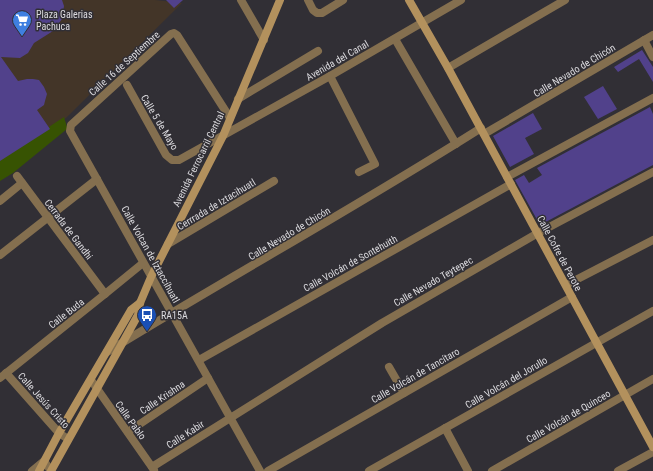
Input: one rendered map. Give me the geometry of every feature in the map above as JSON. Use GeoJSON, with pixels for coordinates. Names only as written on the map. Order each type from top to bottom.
{"type":"FeatureCollection","features":[{"type":"Feature","properties":{"kind":"street"},"geometry":{"type":"LineString","coordinates":[[241,0],[264,40]]}},
{"type":"Feature","properties":{"kind":"street","name":"Avenida Ferrocarril Central"},"geometry":{"type":"LineString","coordinates":[[51,471],[138,315],[140,303],[151,277],[223,136],[280,0]]}},
{"type":"Feature","properties":{"kind":"street"},"geometry":{"type":"LineString","coordinates":[[308,0],[313,10],[317,13],[322,13],[343,0]]}},
{"type":"Feature","properties":{"kind":"street","name":"Calle Cofre de Perote"},"geometry":{"type":"LineString","coordinates":[[409,0],[448,68],[653,447]]}},
{"type":"Feature","properties":{"kind":"street","name":"Avenida del Canal"},"geometry":{"type":"LineString","coordinates":[[223,136],[461,0]]}},
{"type":"Feature","properties":{"kind":"street"},"geometry":{"type":"LineString","coordinates":[[448,68],[564,0]]}},
{"type":"Feature","properties":{"kind":"street","name":"Calle 16 de Septiembre"},"geometry":{"type":"LineString","coordinates":[[70,131],[71,125],[165,39],[174,33],[177,35],[230,118]]}},
{"type":"Feature","properties":{"kind":"street","name":"Calle Nevado de Chicón"},"geometry":{"type":"LineString","coordinates":[[107,352],[456,144],[482,131],[653,35]]}},
{"type":"Feature","properties":{"kind":"street"},"geometry":{"type":"LineString","coordinates":[[395,39],[456,144]]}},
{"type":"Feature","properties":{"kind":"street"},"geometry":{"type":"LineString","coordinates":[[644,40],[653,57]]}},
{"type":"Feature","properties":{"kind":"street"},"geometry":{"type":"LineString","coordinates":[[238,99],[318,51]]}},
{"type":"Feature","properties":{"kind":"street"},"geometry":{"type":"LineString","coordinates":[[330,76],[375,164],[359,172]]}},
{"type":"Feature","properties":{"kind":"street","name":"Calle 5 de Mayo"},"geometry":{"type":"LineString","coordinates":[[127,86],[166,155],[172,160],[179,160],[223,136]]}},
{"type":"Feature","properties":{"kind":"street","name":"Calle Volcán de Sontehuith"},"geometry":{"type":"LineString","coordinates":[[198,360],[653,98]]}},
{"type":"Feature","properties":{"kind":"street","name":"Calle Volcan de Iztaccíhuatl"},"geometry":{"type":"LineString","coordinates":[[70,131],[260,471]]}},
{"type":"Feature","properties":{"kind":"street","name":"Calle Nevado Teytepec"},"geometry":{"type":"LineString","coordinates":[[229,417],[382,323],[538,233],[653,172]]}},
{"type":"Feature","properties":{"kind":"street","name":"Cerrada de Gandhi"},"geometry":{"type":"LineString","coordinates":[[17,176],[105,294]]}},
{"type":"Feature","properties":{"kind":"street"},"geometry":{"type":"LineString","coordinates":[[0,255],[97,179]]}},
{"type":"Feature","properties":{"kind":"street","name":"Cerrrada de Iztacihuatl"},"geometry":{"type":"LineString","coordinates":[[168,244],[274,181]]}},
{"type":"Feature","properties":{"kind":"street"},"geometry":{"type":"LineString","coordinates":[[0,201],[22,183]]}},
{"type":"Feature","properties":{"kind":"street"},"geometry":{"type":"LineString","coordinates":[[566,285],[653,240]]}},
{"type":"Feature","properties":{"kind":"street","name":"Calle Buda"},"geometry":{"type":"LineString","coordinates":[[3,375],[143,263]]}},
{"type":"Feature","properties":{"kind":"street","name":"Calle Volcán de Tancítaro"},"geometry":{"type":"LineString","coordinates":[[268,471],[572,297]]}},
{"type":"Feature","properties":{"kind":"street","name":"Avenida Ferrocarril Central"},"geometry":{"type":"LineString","coordinates":[[39,471],[59,433],[132,310],[140,303]]}},
{"type":"Feature","properties":{"kind":"street","name":"Calle Volcán del Jorullo"},"geometry":{"type":"LineString","coordinates":[[369,471],[653,311]]}},
{"type":"Feature","properties":{"kind":"street"},"geometry":{"type":"LineString","coordinates":[[390,367],[404,393]]}},
{"type":"Feature","properties":{"kind":"street","name":"Calle Jesús Cristo"},"geometry":{"type":"LineString","coordinates":[[3,375],[59,433],[68,439]]}},
{"type":"Feature","properties":{"kind":"street","name":"Calle Krishna"},"geometry":{"type":"LineString","coordinates":[[128,432],[208,378]]}},
{"type":"Feature","properties":{"kind":"street","name":"Calle Volcán de Quinceo"},"geometry":{"type":"LineString","coordinates":[[492,471],[653,379]]}},
{"type":"Feature","properties":{"kind":"street","name":"Calle Pablo"},"geometry":{"type":"LineString","coordinates":[[91,380],[153,469]]}},
{"type":"Feature","properties":{"kind":"street","name":"Calle Kabir"},"geometry":{"type":"LineString","coordinates":[[153,469],[229,417]]}},
{"type":"Feature","properties":{"kind":"street"},"geometry":{"type":"LineString","coordinates":[[445,428],[468,471]]}},
{"type":"Feature","properties":{"kind":"street"},"geometry":{"type":"LineString","coordinates":[[618,471],[653,452]]}},
{"type":"Feature","properties":{"kind":"street"},"geometry":{"type":"LineString","coordinates":[[32,471],[44,461],[51,471]]}},
{"type":"Feature","properties":{"kind":"shaded area"},"geometry":{"type":"Polygon","coordinates":[[[0,0],[155,0],[182,3],[66,118],[0,161],[0,0]]]}},
{"type":"Feature","properties":{"kind":"green space"},"geometry":{"type":"Polygon","coordinates":[[[64,117],[67,129],[13,173],[0,181],[0,159],[64,117]]]}},
{"type":"Feature","properties":{"kind":"building"},"geometry":{"type":"Polygon","coordinates":[[[0,0],[62,0],[64,6],[62,19],[53,31],[34,43],[28,53],[20,58],[1,57],[18,81],[27,79],[39,80],[44,87],[47,94],[44,105],[37,110],[50,129],[0,161],[0,0]]]}},
{"type":"Feature","properties":{"kind":"building"},"geometry":{"type":"Polygon","coordinates":[[[166,0],[183,0],[174,8],[166,0]]]}},
{"type":"Feature","properties":{"kind":"building"},"geometry":{"type":"Polygon","coordinates":[[[642,50],[653,67],[653,82],[639,59],[618,72],[614,67],[642,50]]]}},
{"type":"Feature","properties":{"kind":"building"},"geometry":{"type":"Polygon","coordinates":[[[603,86],[617,109],[598,119],[584,97],[603,86]]]}},
{"type":"Feature","properties":{"kind":"building"},"geometry":{"type":"Polygon","coordinates":[[[650,107],[653,114],[653,165],[540,225],[515,180],[524,175],[529,183],[542,175],[537,168],[650,107]]]}},
{"type":"Feature","properties":{"kind":"building"},"geometry":{"type":"Polygon","coordinates":[[[533,113],[542,129],[525,138],[534,154],[510,167],[493,136],[533,113]]]}},
{"type":"Feature","properties":{"kind":"place","name":"Plaza Galerias Pachuca"},"geometry":{"type":"Point","coordinates":[22,37]}},
{"type":"Feature","properties":{"kind":"place","name":"RA15A"},"geometry":{"type":"Point","coordinates":[147,332]}}]}
